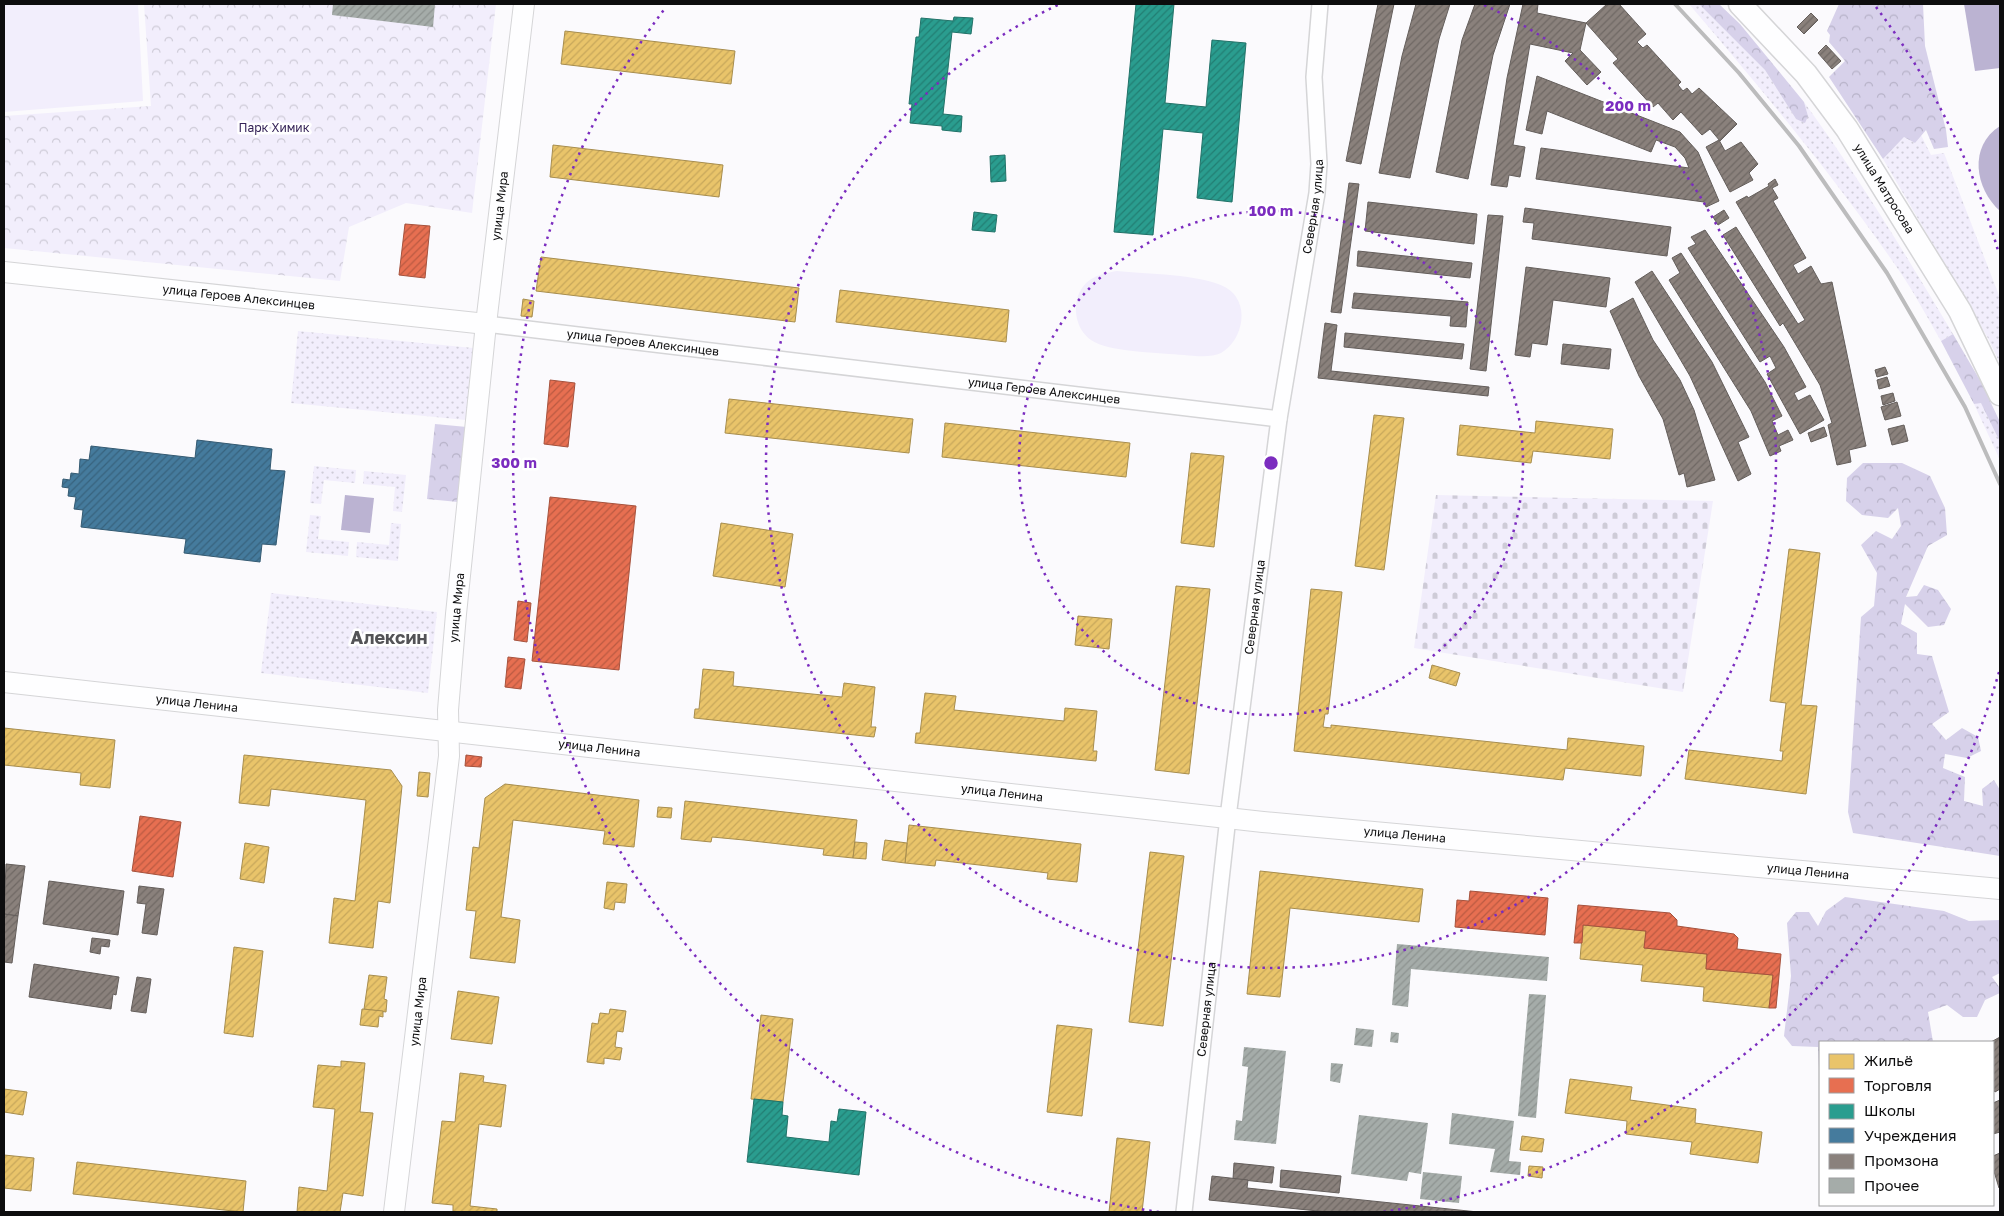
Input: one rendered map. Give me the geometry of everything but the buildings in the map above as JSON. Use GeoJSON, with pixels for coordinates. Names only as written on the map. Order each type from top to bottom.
{"type":"FeatureCollection","features":[{"type":"Feature","properties":{"kind":"main road","name":"улица Матросова"},"geometry":{"type":"LineString","coordinates":[[1740,4],[1806,74],[1847,129],[1960,311],[2000,394]]}},
{"type":"Feature","properties":{"kind":"street","name":"улица Мира"},"geometry":{"type":"LineString","coordinates":[[394,1212],[448,768],[450,733],[448,710],[456,614],[486,324],[524,4]]}},
{"type":"Feature","properties":{"kind":"street","name":"Северная улица"},"geometry":{"type":"LineString","coordinates":[[1184,1212],[1228,817],[1279,419],[1317,193],[1319,164],[1314,77],[1320,4]]}},
{"type":"Feature","properties":{"kind":"street","name":"улица Героев Алексинцев"},"geometry":{"type":"LineString","coordinates":[[4,272],[486,324],[1279,419]]}},
{"type":"Feature","properties":{"kind":"street","name":"улица Ленина"},"geometry":{"type":"LineString","coordinates":[[4,682],[450,733],[1228,817],[1742,867],[2000,889]]}},
{"type":"Feature","properties":{"kind":"green space"},"geometry":{"type":"Polygon","coordinates":[[[4,4],[138,4],[143,101],[4,112],[4,4]]]}},
{"type":"Feature","properties":{"kind":"green space","name":"Парк Химик"},"geometry":{"type":"Polygon","coordinates":[[[144,4],[496,4],[472,213],[406,203],[349,227],[340,281],[4,248],[4,116],[151,106],[144,4]]]}},
{"type":"Feature","properties":{"kind":"green space"},"geometry":{"type":"Polygon","coordinates":[[[1689,4],[1699,4],[1765,70],[1796,119],[1808,116],[1804,102],[1862,187],[1953,334],[1941,341],[1904,278],[1849,200],[1689,4]]]}},
{"type":"Feature","properties":{"kind":"green space"},"geometry":{"type":"Polygon","coordinates":[[[1699,4],[1719,4],[1740,24],[1804,102],[1808,116],[1805,123],[1796,119],[1765,70],[1699,4]]]}},
{"type":"Feature","properties":{"kind":"green space"},"geometry":{"type":"Polygon","coordinates":[[[1839,4],[1923,4],[1925,46],[1946,130],[1948,147],[1934,149],[1926,130],[1915,143],[1904,137],[1883,159],[1829,77],[1845,61],[1829,42],[1830,35],[1827,31],[1839,4]]]}},
{"type":"Feature","properties":{"kind":"green space"},"geometry":{"type":"Polygon","coordinates":[[[1921,135],[1931,155],[1944,153],[2000,298],[2000,364],[1989,340],[1883,159],[1904,137],[1915,143],[1921,135]]]}},
{"type":"Feature","properties":{"kind":"green space"},"geometry":{"type":"Polygon","coordinates":[[[1117,271],[1202,279],[1225,287],[1239,301],[1241,311],[1239,330],[1235,339],[1229,347],[1213,356],[1149,353],[1109,347],[1091,340],[1082,331],[1077,320],[1078,296],[1085,285],[1093,278],[1117,271]]]}},
{"type":"Feature","properties":{"kind":"green space"},"geometry":{"type":"Polygon","coordinates":[[[298,331],[473,348],[466,420],[291,403],[298,331]]]}},
{"type":"Feature","properties":{"kind":"green space"},"geometry":{"type":"Polygon","coordinates":[[[1953,334],[1981,382],[2000,422],[2000,442],[1981,403],[1974,404],[1941,341],[1953,334]]]}},
{"type":"Feature","properties":{"kind":"green space"},"geometry":{"type":"Polygon","coordinates":[[[1981,402],[2000,442],[2000,460],[1974,404],[1981,402]]]}},
{"type":"Feature","properties":{"kind":"green space"},"geometry":{"type":"Polygon","coordinates":[[[435,424],[467,427],[458,502],[427,499],[435,424]]]}},
{"type":"Feature","properties":{"kind":"green space"},"geometry":{"type":"Polygon","coordinates":[[[1863,463],[1902,463],[1930,476],[1945,508],[1947,535],[1928,546],[1906,597],[1917,596],[1924,585],[1938,590],[1951,609],[1944,625],[1928,627],[1905,604],[1901,624],[1917,633],[1917,654],[1932,656],[1949,712],[1932,724],[1946,740],[1962,728],[1978,737],[1981,751],[1967,758],[1945,754],[1943,768],[1965,777],[1964,801],[1983,806],[1982,789],[1994,780],[2000,790],[2000,856],[1853,833],[1848,812],[1861,617],[1874,606],[1877,573],[1861,545],[1876,531],[1892,539],[1901,526],[1898,508],[1888,518],[1862,515],[1846,501],[1847,478],[1863,463]]]}},
{"type":"Feature","properties":{"kind":"green space"},"geometry":{"type":"Polygon","coordinates":[[[314,466],[356,470],[355,483],[324,480],[321,504],[310,503],[314,466]]]}},
{"type":"Feature","properties":{"kind":"green space"},"geometry":{"type":"Polygon","coordinates":[[[364,471],[406,475],[402,512],[393,511],[395,487],[363,484],[364,471]]]}},
{"type":"Feature","properties":{"kind":"green space"},"geometry":{"type":"Polygon","coordinates":[[[1436,495],[1713,501],[1683,692],[1414,648],[1436,495]]]}},
{"type":"Feature","properties":{"kind":"green space"},"geometry":{"type":"Polygon","coordinates":[[[310,515],[321,516],[318,539],[349,542],[348,556],[306,552],[310,515]]]}},
{"type":"Feature","properties":{"kind":"green space"},"geometry":{"type":"Polygon","coordinates":[[[391,523],[401,524],[398,561],[356,557],[357,542],[389,545],[391,523]]]}},
{"type":"Feature","properties":{"kind":"green space"},"geometry":{"type":"Polygon","coordinates":[[[271,593],[437,612],[428,693],[261,673],[271,593]]]}},
{"type":"Feature","properties":{"kind":"green space"},"geometry":{"type":"Polygon","coordinates":[[[1845,897],[1944,911],[1969,921],[2000,920],[2000,973],[1992,977],[2000,988],[2000,993],[1985,1000],[1977,1017],[1963,1017],[1947,1005],[1928,1012],[1933,1041],[1819,1041],[1819,1068],[1818,1047],[1792,1046],[1784,1036],[1791,976],[1787,923],[1796,912],[1809,912],[1818,926],[1826,911],[1845,897]]]}},
{"type":"Feature","properties":{"kind":"shaded area"},"geometry":{"type":"Polygon","coordinates":[[[1964,4],[2000,4],[2000,68],[1975,71],[1964,4]]]}},
{"type":"Feature","properties":{"kind":"shaded area"},"geometry":{"type":"Polygon","coordinates":[[[2000,126],[2000,211],[1985,191],[1981,180],[1979,156],[1990,134],[2000,126]]]}},
{"type":"Feature","properties":{"kind":"shaded area"},"geometry":{"type":"Polygon","coordinates":[[[345,495],[374,498],[370,533],[341,530],[345,495]]]}},
{"type":"Feature","properties":{"kind":"railway"},"geometry":{"type":"LineString","coordinates":[[1675,4],[1739,73],[1799,146],[1887,273],[1965,407],[2000,484]]}},
{"type":"Feature","properties":{"kind":"district","name":"Алексин"},"geometry":{"type":"Point","coordinates":[389,638]}}]}
